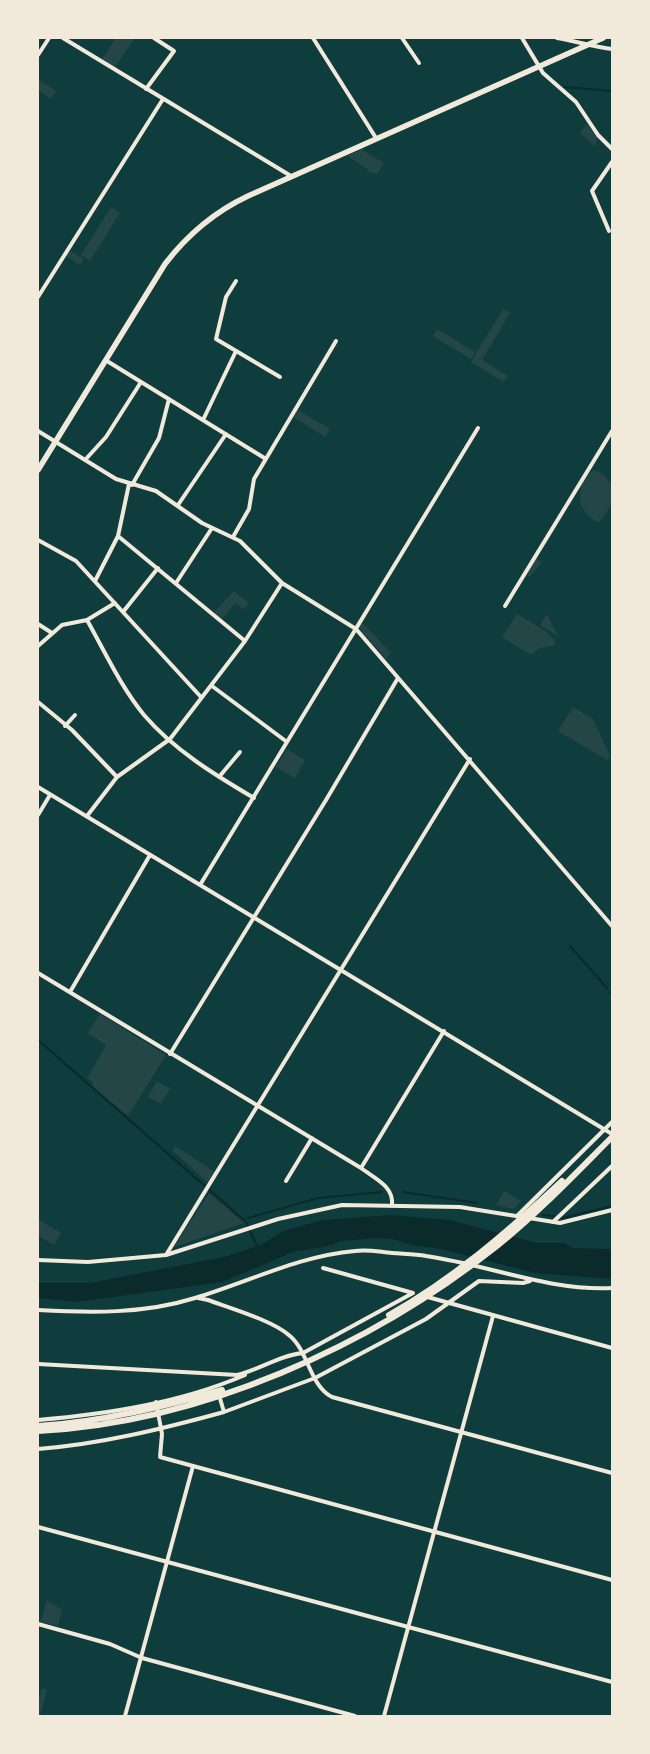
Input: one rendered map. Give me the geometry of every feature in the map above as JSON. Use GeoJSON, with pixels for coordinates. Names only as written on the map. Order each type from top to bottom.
{"type":"FeatureCollection","features":[{"type":"Feature","properties":{"kind":"highway"},"geometry":{"type":"LineString","coordinates":[[38,1426],[96,1420],[149,1410],[222,1390],[263,1376],[354,1335],[434,1286],[495,1241],[612,1135]]}},
{"type":"Feature","properties":{"kind":"highway"},"geometry":{"type":"LineString","coordinates":[[38,1431],[96,1425],[150,1414],[224,1394],[265,1380],[356,1338],[436,1290],[498,1245],[612,1135]]}},
{"type":"Feature","properties":{"kind":"main road"},"geometry":{"type":"LineString","coordinates":[[38,470],[107,361],[165,264],[192,233],[232,204],[291,176],[603,38]]}},
{"type":"Feature","properties":{"kind":"street"},"geometry":{"type":"LineString","coordinates":[[38,55],[49,38]]}},
{"type":"Feature","properties":{"kind":"street"},"geometry":{"type":"LineString","coordinates":[[63,38],[291,176]]}},
{"type":"Feature","properties":{"kind":"street"},"geometry":{"type":"LineString","coordinates":[[146,89],[174,52],[154,38]]}},
{"type":"Feature","properties":{"kind":"street"},"geometry":{"type":"LineString","coordinates":[[314,38],[376,138]]}},
{"type":"Feature","properties":{"kind":"street"},"geometry":{"type":"LineString","coordinates":[[402,38],[419,63]]}},
{"type":"Feature","properties":{"kind":"street"},"geometry":{"type":"LineString","coordinates":[[522,38],[539,66],[576,102],[598,135],[612,149]]}},
{"type":"Feature","properties":{"kind":"street"},"geometry":{"type":"LineString","coordinates":[[557,38],[591,44],[597,48],[612,49]]}},
{"type":"Feature","properties":{"kind":"street"},"geometry":{"type":"LineString","coordinates":[[38,297],[163,100]]}},
{"type":"Feature","properties":{"kind":"street"},"geometry":{"type":"LineString","coordinates":[[609,231],[592,191],[612,162]]}},
{"type":"Feature","properties":{"kind":"street"},"geometry":{"type":"LineString","coordinates":[[236,281],[226,297],[216,339],[280,377]]}},
{"type":"Feature","properties":{"kind":"street"},"geometry":{"type":"LineString","coordinates":[[233,537],[249,508],[254,479],[336,341]]}},
{"type":"Feature","properties":{"kind":"street"},"geometry":{"type":"LineString","coordinates":[[203,420],[236,351]]}},
{"type":"Feature","properties":{"kind":"street"},"geometry":{"type":"LineString","coordinates":[[107,361],[266,459]]}},
{"type":"Feature","properties":{"kind":"street"},"geometry":{"type":"LineString","coordinates":[[85,460],[106,437],[141,382]]}},
{"type":"Feature","properties":{"kind":"street"},"geometry":{"type":"LineString","coordinates":[[95,581],[118,536],[130,484],[159,438],[169,399]]}},
{"type":"Feature","properties":{"kind":"street"},"geometry":{"type":"LineString","coordinates":[[200,885],[478,428]]}},
{"type":"Feature","properties":{"kind":"street"},"geometry":{"type":"LineString","coordinates":[[38,431],[85,460],[130,484],[156,491],[212,528],[233,537],[282,583],[356,629],[612,926]]}},
{"type":"Feature","properties":{"kind":"street"},"geometry":{"type":"LineString","coordinates":[[506,606],[612,431]]}},
{"type":"Feature","properties":{"kind":"street"},"geometry":{"type":"LineString","coordinates":[[178,505],[226,434]]}},
{"type":"Feature","properties":{"kind":"street"},"geometry":{"type":"LineString","coordinates":[[176,583],[212,528]]}},
{"type":"Feature","properties":{"kind":"street"},"geometry":{"type":"LineString","coordinates":[[118,536],[245,641]]}},
{"type":"Feature","properties":{"kind":"street"},"geometry":{"type":"LineString","coordinates":[[38,540],[70,557],[95,581],[202,697]]}},
{"type":"Feature","properties":{"kind":"street"},"geometry":{"type":"LineString","coordinates":[[122,612],[158,568]]}},
{"type":"Feature","properties":{"kind":"street"},"geometry":{"type":"LineString","coordinates":[[87,816],[117,778],[170,738],[245,641],[282,583]]}},
{"type":"Feature","properties":{"kind":"street"},"geometry":{"type":"LineString","coordinates":[[38,646],[66,623],[87,620],[115,603]]}},
{"type":"Feature","properties":{"kind":"street"},"geometry":{"type":"LineString","coordinates":[[87,620],[116,673],[145,715],[201,766],[254,798]]}},
{"type":"Feature","properties":{"kind":"street"},"geometry":{"type":"LineString","coordinates":[[38,624],[52,633]]}},
{"type":"Feature","properties":{"kind":"street"},"geometry":{"type":"LineString","coordinates":[[170,1054],[398,678]]}},
{"type":"Feature","properties":{"kind":"street"},"geometry":{"type":"LineString","coordinates":[[212,686],[286,742]]}},
{"type":"Feature","properties":{"kind":"street"},"geometry":{"type":"LineString","coordinates":[[38,702],[117,778]]}},
{"type":"Feature","properties":{"kind":"street"},"geometry":{"type":"LineString","coordinates":[[65,726],[75,715]]}},
{"type":"Feature","properties":{"kind":"street"},"geometry":{"type":"LineString","coordinates":[[219,777],[240,752]]}},
{"type":"Feature","properties":{"kind":"street"},"geometry":{"type":"LineString","coordinates":[[166,1255],[470,759]]}},
{"type":"Feature","properties":{"kind":"street"},"geometry":{"type":"LineString","coordinates":[[38,786],[50,795],[444,1031],[612,1135]]}},
{"type":"Feature","properties":{"kind":"street"},"geometry":{"type":"LineString","coordinates":[[38,816],[50,795]]}},
{"type":"Feature","properties":{"kind":"street"},"geometry":{"type":"LineString","coordinates":[[70,992],[150,855]]}},
{"type":"Feature","properties":{"kind":"street"},"geometry":{"type":"LineString","coordinates":[[38,973],[361,1168],[387,1188],[393,1198],[392,1205]]}},
{"type":"Feature","properties":{"kind":"street"},"geometry":{"type":"LineString","coordinates":[[361,1168],[444,1031]]}},
{"type":"Feature","properties":{"kind":"street"},"geometry":{"type":"LineString","coordinates":[[517,1216],[612,1122]]}},
{"type":"Feature","properties":{"kind":"street"},"geometry":{"type":"LineString","coordinates":[[286,1181],[312,1138]]}},
{"type":"Feature","properties":{"kind":"street"},"geometry":{"type":"LineString","coordinates":[[553,1222],[612,1166]]}},
{"type":"Feature","properties":{"kind":"street"},"geometry":{"type":"LineString","coordinates":[[38,1260],[88,1262],[166,1255],[308,1211],[342,1206],[460,1207],[553,1222],[574,1220],[612,1210]]}},
{"type":"Feature","properties":{"kind":"street"},"geometry":{"type":"LineString","coordinates":[[38,1310],[106,1313],[166,1306],[196,1298],[283,1266],[317,1256],[356,1250],[426,1256],[532,1280],[583,1287],[612,1288]]}},
{"type":"Feature","properties":{"kind":"street"},"geometry":{"type":"LineString","coordinates":[[323,1268],[612,1348]]}},
{"type":"Feature","properties":{"kind":"street"},"geometry":{"type":"LineString","coordinates":[[38,1449],[74,1446],[160,1429],[224,1412],[316,1378],[405,1331],[479,1281],[524,1284],[532,1280]]}},
{"type":"Feature","properties":{"kind":"street"},"geometry":{"type":"LineString","coordinates":[[38,1420],[107,1412],[156,1402],[216,1385],[292,1354],[303,1353],[413,1293]]}},
{"type":"Feature","properties":{"kind":"street"},"geometry":{"type":"LineString","coordinates":[[196,1298],[208,1300],[278,1328],[290,1335],[303,1353],[325,1392],[332,1396],[612,1473]]}},
{"type":"Feature","properties":{"kind":"street"},"geometry":{"type":"LineString","coordinates":[[384,1716],[494,1316]]}},
{"type":"Feature","properties":{"kind":"street"},"geometry":{"type":"LineString","coordinates":[[38,1364],[229,1375],[256,1370]]}},
{"type":"Feature","properties":{"kind":"street"},"geometry":{"type":"LineString","coordinates":[[216,1385],[224,1412]]}},
{"type":"Feature","properties":{"kind":"street"},"geometry":{"type":"LineString","coordinates":[[156,1402],[160,1429],[160,1457],[612,1580]]}},
{"type":"Feature","properties":{"kind":"street"},"geometry":{"type":"LineString","coordinates":[[125,1716],[193,1466]]}},
{"type":"Feature","properties":{"kind":"street"},"geometry":{"type":"LineString","coordinates":[[38,1527],[612,1682]]}},
{"type":"Feature","properties":{"kind":"street"},"geometry":{"type":"LineString","coordinates":[[38,1624],[110,1644],[142,1658],[355,1716]]}},
{"type":"Feature","properties":{"kind":"shaded area"},"geometry":{"type":"Polygon","coordinates":[[[116,38],[135,38],[115,67],[102,59],[116,38]]]}},
{"type":"Feature","properties":{"kind":"shaded area"},"geometry":{"type":"Polygon","coordinates":[[[38,79],[56,91],[51,99],[38,90],[38,79]]]}},
{"type":"Feature","properties":{"kind":"shaded area"},"geometry":{"type":"Polygon","coordinates":[[[587,124],[598,139],[594,146],[580,133],[587,124]]]}},
{"type":"Feature","properties":{"kind":"shaded area"},"geometry":{"type":"Polygon","coordinates":[[[361,149],[384,163],[377,174],[367,172],[368,169],[347,156],[361,149]]]}},
{"type":"Feature","properties":{"kind":"shaded area"},"geometry":{"type":"Polygon","coordinates":[[[111,207],[120,213],[90,261],[81,255],[111,207]]]}},
{"type":"Feature","properties":{"kind":"shaded area"},"geometry":{"type":"Polygon","coordinates":[[[69,250],[84,259],[80,265],[66,256],[69,250]]]}},
{"type":"Feature","properties":{"kind":"shaded area"},"geometry":{"type":"Polygon","coordinates":[[[503,309],[510,313],[482,360],[508,376],[504,382],[471,362],[503,309]]]}},
{"type":"Feature","properties":{"kind":"shaded area"},"geometry":{"type":"Polygon","coordinates":[[[437,329],[475,352],[471,359],[433,336],[437,329]]]}},
{"type":"Feature","properties":{"kind":"shaded area"},"geometry":{"type":"Polygon","coordinates":[[[297,410],[330,429],[325,437],[293,417],[297,410]]]}},
{"type":"Feature","properties":{"kind":"shaded area"},"geometry":{"type":"Polygon","coordinates":[[[594,470],[608,480],[613,494],[609,509],[599,522],[586,513],[580,498],[583,482],[587,475],[594,470]]]}},
{"type":"Feature","properties":{"kind":"shaded area"},"geometry":{"type":"Polygon","coordinates":[[[536,559],[542,562],[530,577],[527,575],[536,559]]]}},
{"type":"Feature","properties":{"kind":"shaded area"},"geometry":{"type":"Polygon","coordinates":[[[234,591],[249,603],[243,609],[235,603],[222,619],[214,612],[234,591]]]}},
{"type":"Feature","properties":{"kind":"shaded area"},"geometry":{"type":"Polygon","coordinates":[[[517,614],[540,627],[554,640],[556,645],[540,648],[531,655],[502,637],[517,614]]]}},
{"type":"Feature","properties":{"kind":"shaded area"},"geometry":{"type":"Polygon","coordinates":[[[547,614],[558,636],[540,625],[547,614]]]}},
{"type":"Feature","properties":{"kind":"shaded area"},"geometry":{"type":"Polygon","coordinates":[[[360,624],[364,624],[391,653],[386,659],[358,627],[360,624]]]}},
{"type":"Feature","properties":{"kind":"shaded area"},"geometry":{"type":"Polygon","coordinates":[[[573,707],[593,719],[610,756],[607,760],[558,731],[573,707]]]}},
{"type":"Feature","properties":{"kind":"shaded area"},"geometry":{"type":"Polygon","coordinates":[[[287,749],[305,760],[295,778],[276,767],[287,749]]]}},
{"type":"Feature","properties":{"kind":"shaded area"},"geometry":{"type":"Polygon","coordinates":[[[100,1014],[166,1055],[128,1116],[92,1086],[93,1082],[87,1078],[106,1045],[88,1033],[100,1014]]]}},
{"type":"Feature","properties":{"kind":"shaded area"},"geometry":{"type":"Polygon","coordinates":[[[157,1081],[170,1088],[161,1104],[148,1097],[157,1081]]]}},
{"type":"Feature","properties":{"kind":"shaded area"},"geometry":{"type":"Polygon","coordinates":[[[175,1146],[215,1172],[208,1183],[173,1151],[175,1146]]]}},
{"type":"Feature","properties":{"kind":"shaded area"},"geometry":{"type":"Polygon","coordinates":[[[504,1191],[521,1201],[513,1209],[496,1205],[504,1191]]]}},
{"type":"Feature","properties":{"kind":"shaded area"},"geometry":{"type":"Polygon","coordinates":[[[209,1193],[244,1223],[174,1247],[209,1193]]]}},
{"type":"Feature","properties":{"kind":"shaded area"},"geometry":{"type":"Polygon","coordinates":[[[391,1215],[449,1220],[537,1243],[565,1243],[572,1248],[612,1249],[612,1279],[535,1273],[441,1249],[411,1245],[393,1239],[377,1238],[341,1241],[333,1245],[293,1252],[222,1282],[77,1302],[38,1298],[38,1283],[90,1283],[224,1257],[261,1245],[283,1231],[323,1220],[391,1215]]]}},
{"type":"Feature","properties":{"kind":"shaded area"},"geometry":{"type":"Polygon","coordinates":[[[38,1219],[61,1233],[54,1245],[38,1235],[38,1219]]]}},
{"type":"Feature","properties":{"kind":"shaded area"},"geometry":{"type":"Polygon","coordinates":[[[47,1600],[62,1610],[58,1626],[41,1622],[47,1600]]]}},
{"type":"Feature","properties":{"kind":"shaded area"},"geometry":{"type":"Polygon","coordinates":[[[42,1688],[47,1690],[40,1716],[38,1716],[38,1703],[42,1688]]]}},
{"type":"Feature","properties":{"kind":"waterway"},"geometry":{"type":"LineString","coordinates":[[564,87],[612,91]]}},
{"type":"Feature","properties":{"kind":"waterway"},"geometry":{"type":"LineString","coordinates":[[570,946],[607,988]]}},
{"type":"Feature","properties":{"kind":"waterway"},"geometry":{"type":"LineString","coordinates":[[38,1040],[246,1222],[258,1248]]}},
{"type":"Feature","properties":{"kind":"waterway"},"geometry":{"type":"LineString","coordinates":[[248,1218],[318,1198],[382,1192]]}},
{"type":"Feature","properties":{"kind":"waterway"},"geometry":{"type":"LineString","coordinates":[[403,1192],[477,1203]]}},
{"type":"Feature","properties":{"kind":"waterway"},"geometry":{"type":"LineString","coordinates":[[562,1218],[612,1206]]}},
{"type":"Feature","properties":{"kind":"waterway"},"geometry":{"type":"LineString","coordinates":[[543,1215],[553,1216]]}}]}
